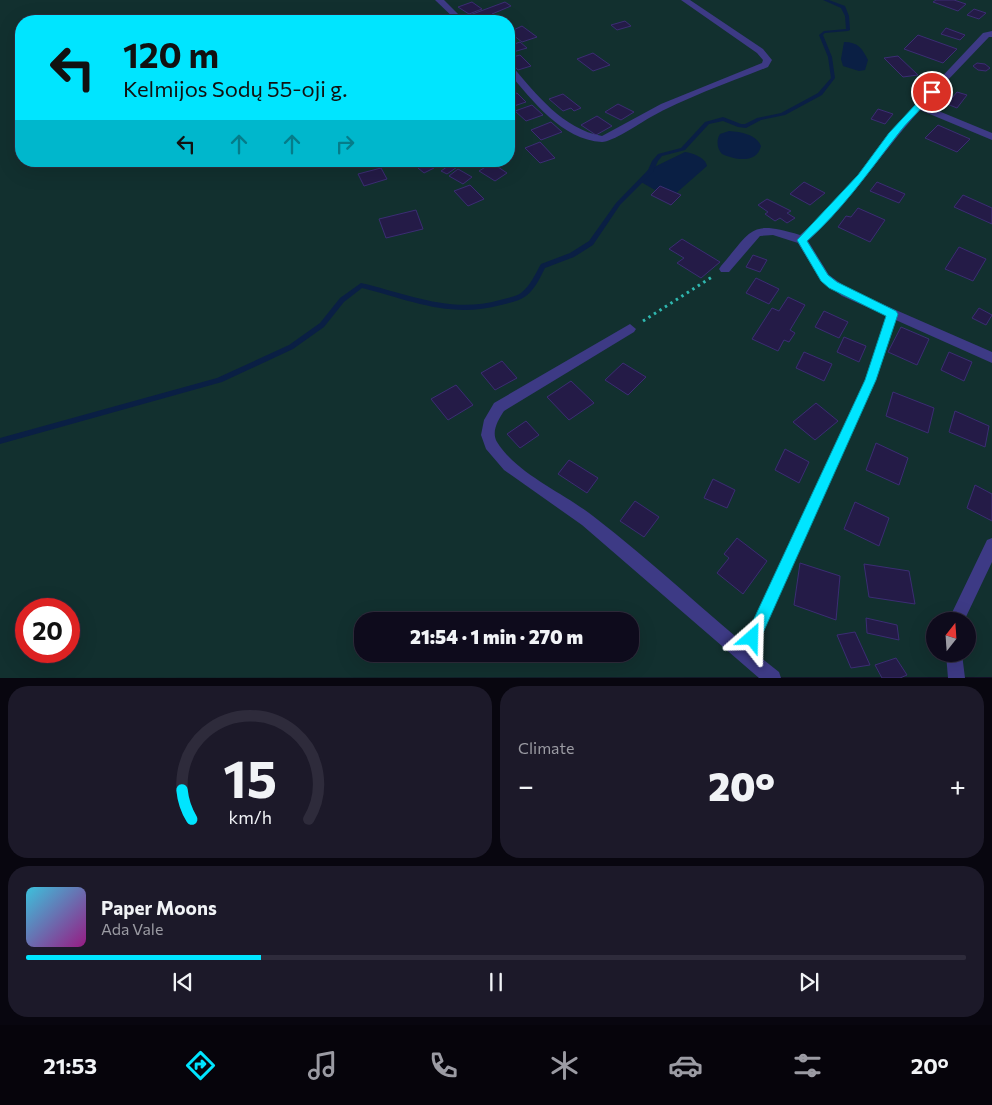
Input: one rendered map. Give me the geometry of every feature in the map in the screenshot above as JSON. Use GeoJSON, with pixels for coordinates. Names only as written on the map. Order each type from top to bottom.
{"type":"FeatureCollection","features":[{"type":"Feature","properties":{"kind":"street"},"geometry":{"type":"LineString","coordinates":[[439,0],[455,15]]}},
{"type":"Feature","properties":{"kind":"street"},"geometry":{"type":"LineString","coordinates":[[515,75],[542,106],[582,134],[603,139],[664,106],[766,65],[768,60],[760,51],[685,0]]}},
{"type":"Feature","properties":{"kind":"street"},"geometry":{"type":"LineString","coordinates":[[802,240],[820,224],[862,177],[892,135],[918,106],[986,35],[992,34]]}},
{"type":"Feature","properties":{"kind":"street"},"geometry":{"type":"LineString","coordinates":[[918,106],[992,137]]}},
{"type":"Feature","properties":{"kind":"street"},"geometry":{"type":"LineString","coordinates":[[725,269],[756,234],[762,231],[782,232],[802,240],[824,278],[833,285],[892,314],[992,358]]}},
{"type":"Feature","properties":{"kind":"street"},"geometry":{"type":"LineString","coordinates":[[630,329],[499,407],[488,424],[490,443],[515,469],[587,520],[773,678]]}},
{"type":"Feature","properties":{"kind":"street"},"geometry":{"type":"LineString","coordinates":[[960,612],[992,545]]}},
{"type":"Feature","properties":{"kind":"street"},"geometry":{"type":"LineString","coordinates":[[955,662],[957,678]]}},
{"type":"Feature","properties":{"kind":"lane"},"geometry":{"type":"LineString","coordinates":[[745,656],[870,380],[892,314]]}},
{"type":"Feature","properties":{"kind":"path"},"geometry":{"type":"LineString","coordinates":[[630,329],[725,269]]}},
{"type":"Feature","properties":{"kind":"green space"},"geometry":{"type":"Polygon","coordinates":[[[0,0],[992,0],[992,677],[0,678],[0,0]]]}},
{"type":"Feature","properties":{"kind":"water"},"geometry":{"type":"Polygon","coordinates":[[[844,42],[853,43],[861,49],[868,60],[865,70],[859,71],[843,66],[841,59],[844,42]]]}},
{"type":"Feature","properties":{"kind":"water"},"geometry":{"type":"Polygon","coordinates":[[[729,131],[752,136],[761,146],[759,152],[755,156],[745,159],[733,158],[722,154],[718,147],[718,139],[720,134],[729,131]]]}},
{"type":"Feature","properties":{"kind":"water"},"geometry":{"type":"Polygon","coordinates":[[[685,152],[702,158],[707,166],[674,195],[655,190],[641,182],[648,170],[685,152]]]}},
{"type":"Feature","properties":{"kind":"building"},"geometry":{"type":"Polygon","coordinates":[[[936,0],[954,0],[966,4],[958,11],[933,2],[936,0]]]}},
{"type":"Feature","properties":{"kind":"building"},"geometry":{"type":"Polygon","coordinates":[[[472,2],[482,9],[469,14],[458,7],[472,2]]]}},
{"type":"Feature","properties":{"kind":"building"},"geometry":{"type":"Polygon","coordinates":[[[505,2],[511,6],[492,14],[494,15],[470,15],[505,2]]]}},
{"type":"Feature","properties":{"kind":"building"},"geometry":{"type":"Polygon","coordinates":[[[974,9],[986,13],[979,19],[967,15],[974,9]]]}},
{"type":"Feature","properties":{"kind":"building"},"geometry":{"type":"Polygon","coordinates":[[[625,21],[631,26],[617,30],[611,25],[625,21]]]}},
{"type":"Feature","properties":{"kind":"building"},"geometry":{"type":"Polygon","coordinates":[[[522,26],[537,37],[522,42],[515,37],[515,29],[522,26]]]}},
{"type":"Feature","properties":{"kind":"building"},"geometry":{"type":"Polygon","coordinates":[[[946,28],[965,35],[960,40],[941,34],[946,28]]]}},
{"type":"Feature","properties":{"kind":"building"},"geometry":{"type":"Polygon","coordinates":[[[918,35],[957,49],[943,63],[904,49],[918,35]]]}},
{"type":"Feature","properties":{"kind":"building"},"geometry":{"type":"Polygon","coordinates":[[[520,42],[527,48],[515,51],[515,44],[520,42]]]}},
{"type":"Feature","properties":{"kind":"building"},"geometry":{"type":"Polygon","coordinates":[[[593,53],[610,65],[593,71],[577,59],[593,53]]]}},
{"type":"Feature","properties":{"kind":"building"},"geometry":{"type":"Polygon","coordinates":[[[520,55],[531,66],[518,70],[515,67],[515,56],[520,55]]]}},
{"type":"Feature","properties":{"kind":"building"},"geometry":{"type":"Polygon","coordinates":[[[898,56],[918,75],[903,77],[884,58],[898,56]]]}},
{"type":"Feature","properties":{"kind":"building"},"geometry":{"type":"Polygon","coordinates":[[[977,63],[985,64],[990,68],[986,71],[978,70],[973,66],[977,63]]]}},
{"type":"Feature","properties":{"kind":"building"},"geometry":{"type":"Polygon","coordinates":[[[957,92],[967,95],[957,108],[947,104],[957,92]]]}},
{"type":"Feature","properties":{"kind":"building"},"geometry":{"type":"Polygon","coordinates":[[[517,93],[526,102],[515,106],[515,94],[517,93]]]}},
{"type":"Feature","properties":{"kind":"building"},"geometry":{"type":"Polygon","coordinates":[[[563,94],[581,108],[574,111],[571,108],[563,111],[549,99],[563,94]]]}},
{"type":"Feature","properties":{"kind":"building"},"geometry":{"type":"Polygon","coordinates":[[[618,104],[634,112],[621,120],[605,112],[618,104]]]}},
{"type":"Feature","properties":{"kind":"building"},"geometry":{"type":"Polygon","coordinates":[[[532,105],[543,115],[526,121],[515,111],[532,105]]]}},
{"type":"Feature","properties":{"kind":"building"},"geometry":{"type":"Polygon","coordinates":[[[878,109],[893,114],[885,124],[871,119],[878,109]]]}},
{"type":"Feature","properties":{"kind":"building"},"geometry":{"type":"Polygon","coordinates":[[[597,116],[612,126],[596,135],[581,125],[597,116]]]}},
{"type":"Feature","properties":{"kind":"building"},"geometry":{"type":"Polygon","coordinates":[[[551,122],[562,132],[541,140],[531,130],[551,122]]]}},
{"type":"Feature","properties":{"kind":"building"},"geometry":{"type":"Polygon","coordinates":[[[938,125],[970,139],[957,152],[925,138],[938,125]]]}},
{"type":"Feature","properties":{"kind":"building"},"geometry":{"type":"Polygon","coordinates":[[[540,142],[555,158],[540,163],[525,148],[540,142]]]}},
{"type":"Feature","properties":{"kind":"building"},"geometry":{"type":"Polygon","coordinates":[[[433,167],[434,168],[424,173],[418,168],[433,167]]]}},
{"type":"Feature","properties":{"kind":"building"},"geometry":{"type":"Polygon","coordinates":[[[447,167],[457,167],[447,174],[441,171],[447,167]]]}},
{"type":"Feature","properties":{"kind":"building"},"geometry":{"type":"Polygon","coordinates":[[[486,167],[498,167],[507,173],[495,181],[479,171],[486,167]]]}},
{"type":"Feature","properties":{"kind":"building"},"geometry":{"type":"Polygon","coordinates":[[[381,168],[387,179],[364,186],[358,174],[381,168]]]}},
{"type":"Feature","properties":{"kind":"building"},"geometry":{"type":"Polygon","coordinates":[[[458,169],[472,177],[463,184],[449,176],[458,169]]]}},
{"type":"Feature","properties":{"kind":"building"},"geometry":{"type":"Polygon","coordinates":[[[804,182],[825,193],[810,205],[790,194],[804,182]]]}},
{"type":"Feature","properties":{"kind":"building"},"geometry":{"type":"Polygon","coordinates":[[[877,182],[905,194],[899,203],[870,191],[877,182]]]}},
{"type":"Feature","properties":{"kind":"building"},"geometry":{"type":"Polygon","coordinates":[[[470,185],[484,199],[468,206],[454,191],[470,185]]]}},
{"type":"Feature","properties":{"kind":"building"},"geometry":{"type":"Polygon","coordinates":[[[660,186],[681,195],[671,205],[651,195],[660,186]]]}},
{"type":"Feature","properties":{"kind":"building"},"geometry":{"type":"Polygon","coordinates":[[[963,195],[992,208],[992,224],[954,207],[963,195]]]}},
{"type":"Feature","properties":{"kind":"building"},"geometry":{"type":"Polygon","coordinates":[[[767,199],[791,211],[787,213],[795,218],[787,223],[780,218],[775,221],[765,214],[768,212],[758,205],[767,199]]]}},
{"type":"Feature","properties":{"kind":"building"},"geometry":{"type":"Polygon","coordinates":[[[858,208],[885,220],[870,242],[838,227],[846,216],[851,217],[858,208]]]}},
{"type":"Feature","properties":{"kind":"building"},"geometry":{"type":"Polygon","coordinates":[[[416,210],[423,229],[386,238],[379,219],[416,210]]]}},
{"type":"Feature","properties":{"kind":"building"},"geometry":{"type":"Polygon","coordinates":[[[682,239],[720,262],[701,278],[677,263],[684,258],[669,249],[682,239]]]}},
{"type":"Feature","properties":{"kind":"building"},"geometry":{"type":"Polygon","coordinates":[[[959,247],[986,259],[973,281],[945,269],[959,247]]]}},
{"type":"Feature","properties":{"kind":"building"},"geometry":{"type":"Polygon","coordinates":[[[753,255],[767,260],[760,272],[746,267],[753,255]]]}},
{"type":"Feature","properties":{"kind":"building"},"geometry":{"type":"Polygon","coordinates":[[[756,278],[779,289],[769,304],[746,293],[756,278]]]}},
{"type":"Feature","properties":{"kind":"building"},"geometry":{"type":"Polygon","coordinates":[[[788,297],[805,305],[790,330],[795,333],[789,342],[784,340],[778,351],[752,339],[772,308],[779,311],[788,297]]]}},
{"type":"Feature","properties":{"kind":"building"},"geometry":{"type":"Polygon","coordinates":[[[979,308],[992,315],[986,325],[972,318],[979,308]]]}},
{"type":"Feature","properties":{"kind":"building"},"geometry":{"type":"Polygon","coordinates":[[[824,311],[848,322],[839,338],[815,327],[824,311]]]}},
{"type":"Feature","properties":{"kind":"building"},"geometry":{"type":"Polygon","coordinates":[[[901,327],[929,339],[917,365],[888,352],[901,327]]]}},
{"type":"Feature","properties":{"kind":"building"},"geometry":{"type":"Polygon","coordinates":[[[844,337],[866,346],[859,362],[837,352],[844,337]]]}},
{"type":"Feature","properties":{"kind":"building"},"geometry":{"type":"Polygon","coordinates":[[[804,352],[832,364],[824,381],[796,368],[804,352]]]}},
{"type":"Feature","properties":{"kind":"building"},"geometry":{"type":"Polygon","coordinates":[[[949,352],[972,362],[964,381],[941,370],[949,352]]]}},
{"type":"Feature","properties":{"kind":"building"},"geometry":{"type":"Polygon","coordinates":[[[502,361],[517,378],[495,390],[481,373],[502,361]]]}},
{"type":"Feature","properties":{"kind":"building"},"geometry":{"type":"Polygon","coordinates":[[[623,363],[646,377],[628,395],[605,380],[623,363]]]}},
{"type":"Feature","properties":{"kind":"building"},"geometry":{"type":"Polygon","coordinates":[[[571,381],[594,403],[569,420],[547,397],[571,381]]]}},
{"type":"Feature","properties":{"kind":"building"},"geometry":{"type":"Polygon","coordinates":[[[456,385],[473,405],[448,420],[431,399],[456,385]]]}},
{"type":"Feature","properties":{"kind":"building"},"geometry":{"type":"Polygon","coordinates":[[[893,392],[934,408],[928,433],[886,416],[893,392]]]}},
{"type":"Feature","properties":{"kind":"building"},"geometry":{"type":"Polygon","coordinates":[[[816,403],[838,421],[815,440],[793,422],[816,403]]]}},
{"type":"Feature","properties":{"kind":"building"},"geometry":{"type":"Polygon","coordinates":[[[955,411],[989,426],[985,447],[949,432],[955,411]]]}},
{"type":"Feature","properties":{"kind":"building"},"geometry":{"type":"Polygon","coordinates":[[[526,421],[539,435],[520,448],[507,434],[526,421]]]}},
{"type":"Feature","properties":{"kind":"building"},"geometry":{"type":"Polygon","coordinates":[[[876,443],[908,458],[899,485],[866,470],[876,443]]]}},
{"type":"Feature","properties":{"kind":"building"},"geometry":{"type":"Polygon","coordinates":[[[785,449],[809,462],[799,483],[775,470],[785,449]]]}},
{"type":"Feature","properties":{"kind":"building"},"geometry":{"type":"Polygon","coordinates":[[[569,460],[598,478],[587,493],[558,474],[569,460]]]}},
{"type":"Feature","properties":{"kind":"building"},"geometry":{"type":"Polygon","coordinates":[[[713,479],[735,490],[727,508],[704,498],[713,479]]]}},
{"type":"Feature","properties":{"kind":"building"},"geometry":{"type":"Polygon","coordinates":[[[975,485],[992,494],[992,521],[967,508],[975,485]]]}},
{"type":"Feature","properties":{"kind":"building"},"geometry":{"type":"Polygon","coordinates":[[[635,501],[659,517],[644,537],[620,521],[635,501]]]}},
{"type":"Feature","properties":{"kind":"building"},"geometry":{"type":"Polygon","coordinates":[[[855,502],[889,518],[879,546],[844,529],[855,502]]]}},
{"type":"Feature","properties":{"kind":"building"},"geometry":{"type":"Polygon","coordinates":[[[737,538],[767,561],[743,594],[717,573],[729,558],[724,554],[737,538]]]}},
{"type":"Feature","properties":{"kind":"building"},"geometry":{"type":"Polygon","coordinates":[[[800,563],[840,576],[836,620],[794,605],[800,563]]]}},
{"type":"Feature","properties":{"kind":"building"},"geometry":{"type":"Polygon","coordinates":[[[864,564],[909,571],[915,604],[869,597],[864,564]]]}},
{"type":"Feature","properties":{"kind":"building"},"geometry":{"type":"Polygon","coordinates":[[[866,618],[897,625],[899,640],[867,633],[866,618]]]}},
{"type":"Feature","properties":{"kind":"building"},"geometry":{"type":"Polygon","coordinates":[[[855,632],[870,665],[851,668],[837,635],[855,632]]]}},
{"type":"Feature","properties":{"kind":"building"},"geometry":{"type":"Polygon","coordinates":[[[896,658],[907,675],[900,678],[882,678],[875,665],[896,658]]]}},
{"type":"Feature","properties":{"kind":"waterway"},"geometry":{"type":"LineString","coordinates":[[0,441],[219,380],[291,347],[322,325],[342,300],[361,285],[451,307],[487,306],[520,296],[533,285],[543,266],[572,255],[591,243],[618,204],[651,171],[660,155],[683,149],[707,123],[723,119],[740,126],[746,126],[759,119],[783,114],[820,94],[833,78],[830,57],[821,35],[824,32],[848,30],[847,16],[843,7],[825,0]]}},
{"type":"Feature","properties":{"kind":"route"},"geometry":{"type":"LineString","coordinates":[[752,638],[870,380],[892,314],[846,293],[824,278],[802,240],[820,224],[862,177],[892,135],[932,92]]}}]}
